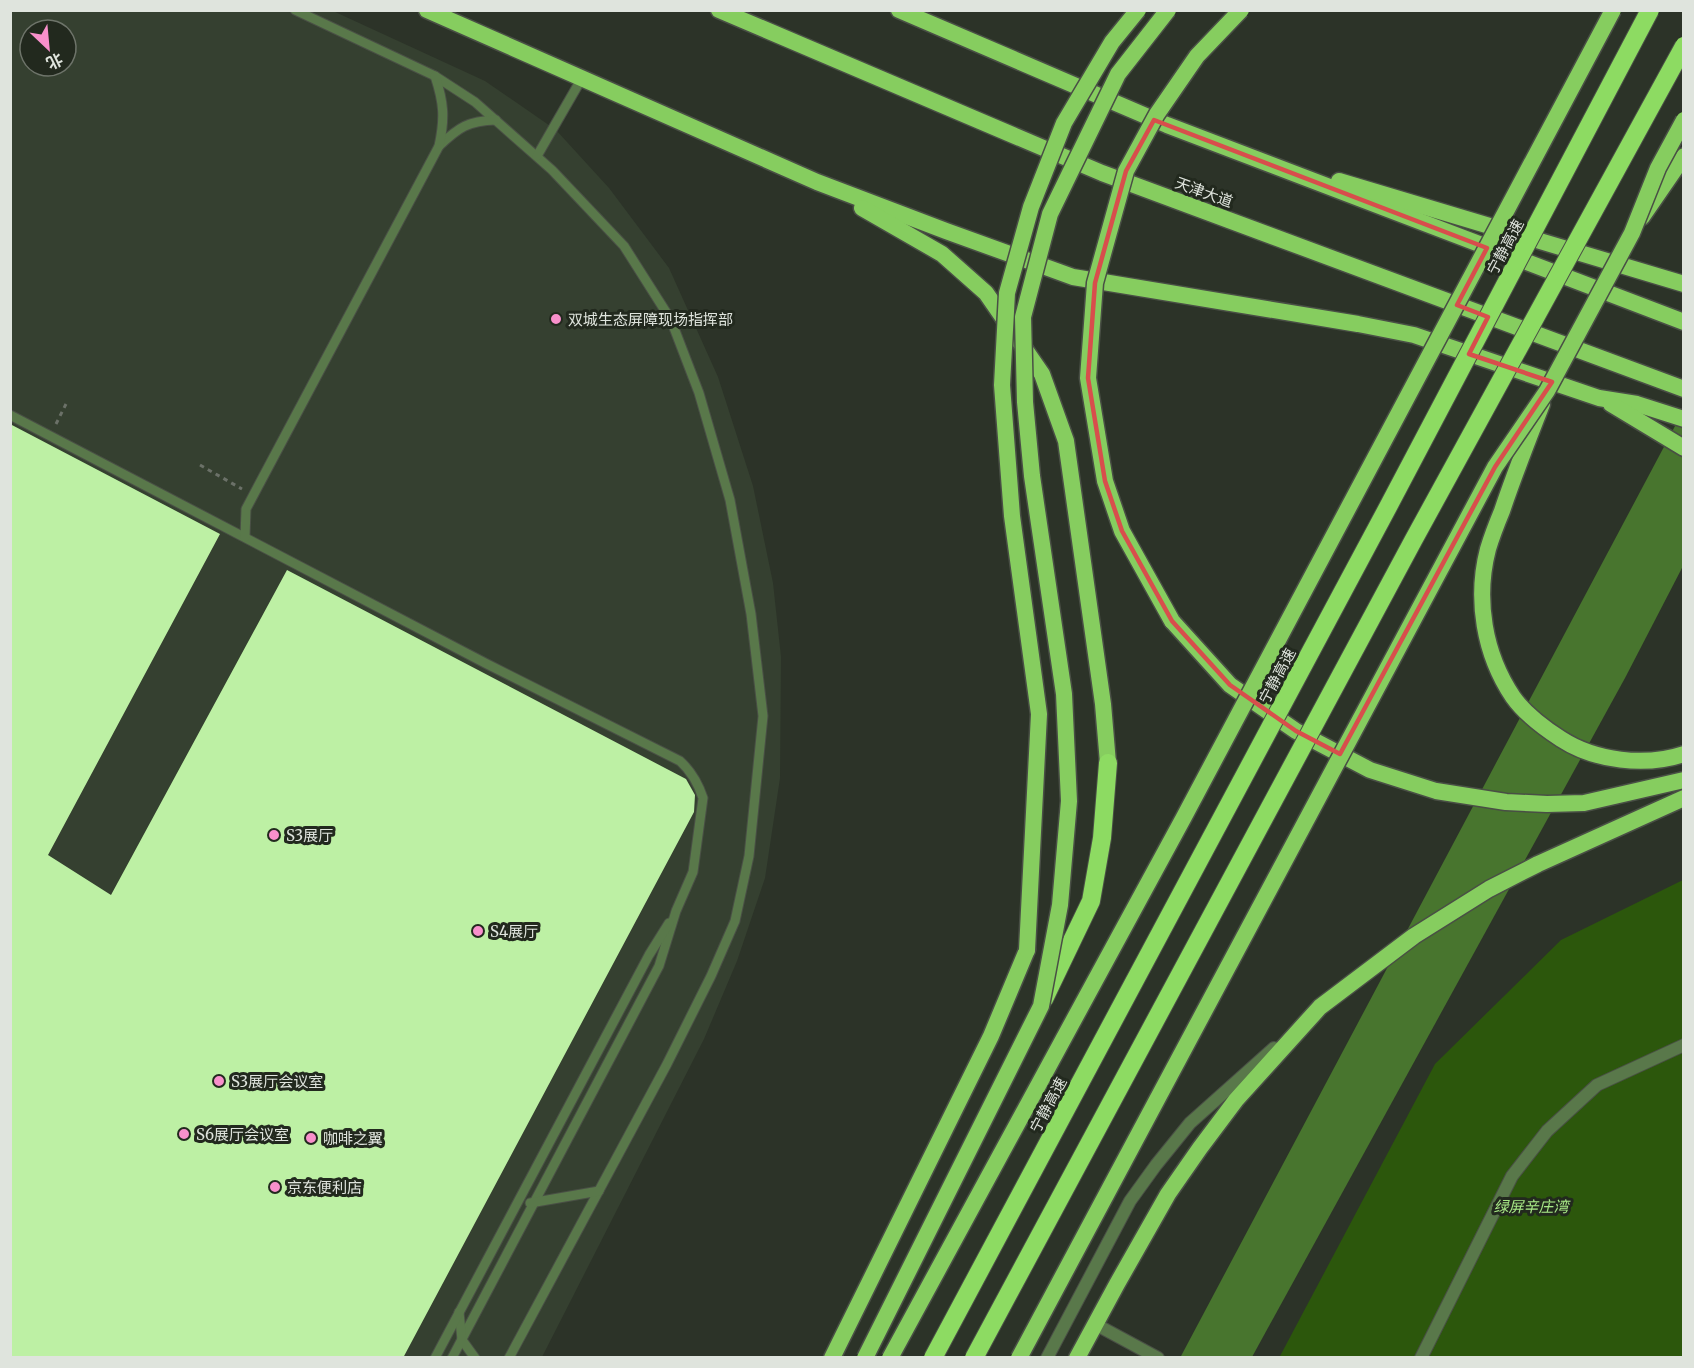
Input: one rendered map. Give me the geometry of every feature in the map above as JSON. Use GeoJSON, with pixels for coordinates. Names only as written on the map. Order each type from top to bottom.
{"type":"FeatureCollection","features":[{"type":"Feature","properties":{"kind":"highway"},"geometry":{"type":"LineString","coordinates":[[427,10],[817,182],[1073,277],[1414,335],[1599,398],[1637,404],[1683,419]]}},
{"type":"Feature","properties":{"kind":"highway","name":"天津大道"},"geometry":{"type":"LineString","coordinates":[[719,10],[1102,173],[1683,389]]}},
{"type":"Feature","properties":{"kind":"highway"},"geometry":{"type":"LineString","coordinates":[[899,10],[1167,125],[1683,322]]}},
{"type":"Feature","properties":{"kind":"highway"},"geometry":{"type":"LineString","coordinates":[[832,1358],[991,1035],[1027,950],[1039,714],[1011,504],[1002,385],[1007,293],[1031,207],[1064,123],[1112,42],[1138,10]]}},
{"type":"Feature","properties":{"kind":"highway"},"geometry":{"type":"LineString","coordinates":[[1041,1006],[1060,905],[1069,801],[1064,694],[1032,476],[1025,402],[1023,317],[1050,214],[1118,74],[1168,10]]}},
{"type":"Feature","properties":{"kind":"highway"},"geometry":{"type":"LineString","coordinates":[[1241,10],[1197,56],[1157,114],[1126,171],[1095,283],[1088,378],[1105,481],[1122,531],[1172,621],[1230,685],[1296,731],[1370,770],[1436,791],[1506,802],[1584,803],[1683,780]]}},
{"type":"Feature","properties":{"kind":"highway"},"geometry":{"type":"LineString","coordinates":[[890,1358],[1190,806],[1613,10]]}},
{"type":"Feature","properties":{"kind":"highway","name":"宁静高速"},"geometry":{"type":"LineString","coordinates":[[933,1358],[1394,497],[1650,10]]}},
{"type":"Feature","properties":{"kind":"highway"},"geometry":{"type":"LineString","coordinates":[[974,1358],[1414,539],[1683,46]]}},
{"type":"Feature","properties":{"kind":"highway"},"geometry":{"type":"LineString","coordinates":[[1632,233],[1658,168],[1683,120]]}},
{"type":"Feature","properties":{"kind":"highway"},"geometry":{"type":"LineString","coordinates":[[1239,153],[1683,284]]}},
{"type":"Feature","properties":{"kind":"highway"},"geometry":{"type":"LineString","coordinates":[[1019,1358],[1495,467],[1546,392],[1632,233],[1683,156]]}},
{"type":"Feature","properties":{"kind":"highway"},"geometry":{"type":"LineString","coordinates":[[817,182],[942,254],[986,293],[1042,374],[1066,441],[1103,704],[1108,763],[1102,838],[1091,901],[865,1358]]}},
{"type":"Feature","properties":{"kind":"highway"},"geometry":{"type":"LineString","coordinates":[[1546,392],[1488,550],[1483,584],[1483,617],[1489,649],[1514,699],[1542,726],[1567,743],[1593,754],[1618,759],[1646,760],[1683,754]]}},
{"type":"Feature","properties":{"kind":"highway"},"geometry":{"type":"LineString","coordinates":[[1599,398],[1659,431],[1683,448]]}},
{"type":"Feature","properties":{"kind":"highway"},"geometry":{"type":"LineString","coordinates":[[1077,1358],[1168,1194],[1236,1100],[1320,1007],[1414,936],[1489,889],[1538,864],[1683,798]]}},
{"type":"Feature","properties":{"kind":"street"},"geometry":{"type":"LineString","coordinates":[[1047,1358],[1130,1201],[1156,1165],[1190,1123],[1320,1007]]}},
{"type":"Feature","properties":{"kind":"street"},"geometry":{"type":"LineString","coordinates":[[1421,1358],[1512,1176],[1547,1131],[1597,1085],[1683,1045]]}},
{"type":"Feature","properties":{"kind":"street"},"geometry":{"type":"LineString","coordinates":[[1095,1324],[1158,1358]]}},
{"type":"Feature","properties":{"kind":"lane"},"geometry":{"type":"LineString","coordinates":[[294,10],[435,76],[476,102],[537,156],[624,246],[671,320],[699,393],[730,500],[751,614],[763,716],[749,856],[735,921],[711,976],[667,1064],[509,1358]]}},
{"type":"Feature","properties":{"kind":"lane"},"geometry":{"type":"LineString","coordinates":[[245,537],[246,509],[439,146],[444,122],[442,98],[435,76]]}},
{"type":"Feature","properties":{"kind":"lane"},"geometry":{"type":"LineString","coordinates":[[537,156],[582,78]]}},
{"type":"Feature","properties":{"kind":"lane"},"geometry":{"type":"LineString","coordinates":[[439,146],[465,124],[478,120],[496,120]]}},
{"type":"Feature","properties":{"kind":"lane"},"geometry":{"type":"LineString","coordinates":[[10,415],[487,664],[680,761],[688,768],[703,798],[693,872],[676,911],[659,966],[452,1358]]}},
{"type":"Feature","properties":{"kind":"lane"},"geometry":{"type":"LineString","coordinates":[[435,1358],[649,955],[676,911]]}},
{"type":"Feature","properties":{"kind":"lane"},"geometry":{"type":"LineString","coordinates":[[516,1208],[534,1202],[599,1191]]}},
{"type":"Feature","properties":{"kind":"lane"},"geometry":{"type":"LineString","coordinates":[[459,1312],[462,1340],[475,1358]]}},
{"type":"Feature","properties":{"kind":"path"},"geometry":{"type":"LineString","coordinates":[[50,435],[66,404]]}},
{"type":"Feature","properties":{"kind":"path"},"geometry":{"type":"LineString","coordinates":[[200,465],[253,496]]}},
{"type":"Feature","properties":{"kind":"highlighted area"},"geometry":{"type":"Polygon","coordinates":[[[1154,120],[1487,248],[1457,305],[1488,317],[1469,354],[1552,382],[1495,467],[1340,754],[1296,731],[1230,685],[1172,621],[1122,531],[1105,481],[1088,378],[1095,283],[1126,171],[1154,120]]]}},
{"type":"Feature","properties":{"kind":"shaded area"},"geometry":{"type":"Polygon","coordinates":[[[10,11],[333,11],[485,81],[556,130],[609,188],[669,268],[718,377],[753,486],[773,583],[781,657],[780,778],[765,878],[737,961],[704,1039],[542,1357],[11,1357],[10,11]]]}},
{"type":"Feature","properties":{"kind":"shaded area"},"geometry":{"type":"Polygon","coordinates":[[[1683,411],[1683,566],[1625,678],[1252,1357],[1180,1358],[1683,411]]]}},
{"type":"Feature","properties":{"kind":"green space","name":"绿屏辛庄湾"},"geometry":{"type":"Polygon","coordinates":[[[1683,880],[1683,1357],[1279,1358],[1435,1064],[1561,940],[1683,880]]]}},
{"type":"Feature","properties":{"kind":"building"},"geometry":{"type":"Polygon","coordinates":[[[10,424],[220,534],[48,855],[111,895],[287,570],[686,779],[695,795],[694,812],[403,1358],[10,1358],[10,424]]]}},
{"type":"Feature","properties":{"kind":"place","name":"双城生态屏障现场指挥部"},"geometry":{"type":"Point","coordinates":[556,319]}},
{"type":"Feature","properties":{"kind":"place","name":"S3展厅"},"geometry":{"type":"Point","coordinates":[274,835]}},
{"type":"Feature","properties":{"kind":"place","name":"S4展厅"},"geometry":{"type":"Point","coordinates":[478,931]}},
{"type":"Feature","properties":{"kind":"place","name":"S3展厅会议室"},"geometry":{"type":"Point","coordinates":[219,1081]}},
{"type":"Feature","properties":{"kind":"place","name":"S6展厅会议室"},"geometry":{"type":"Point","coordinates":[184,1134]}},
{"type":"Feature","properties":{"kind":"place","name":"咖啡之翼"},"geometry":{"type":"Point","coordinates":[311,1138]}},
{"type":"Feature","properties":{"kind":"place","name":"京东便利店"},"geometry":{"type":"Point","coordinates":[275,1187]}}]}
